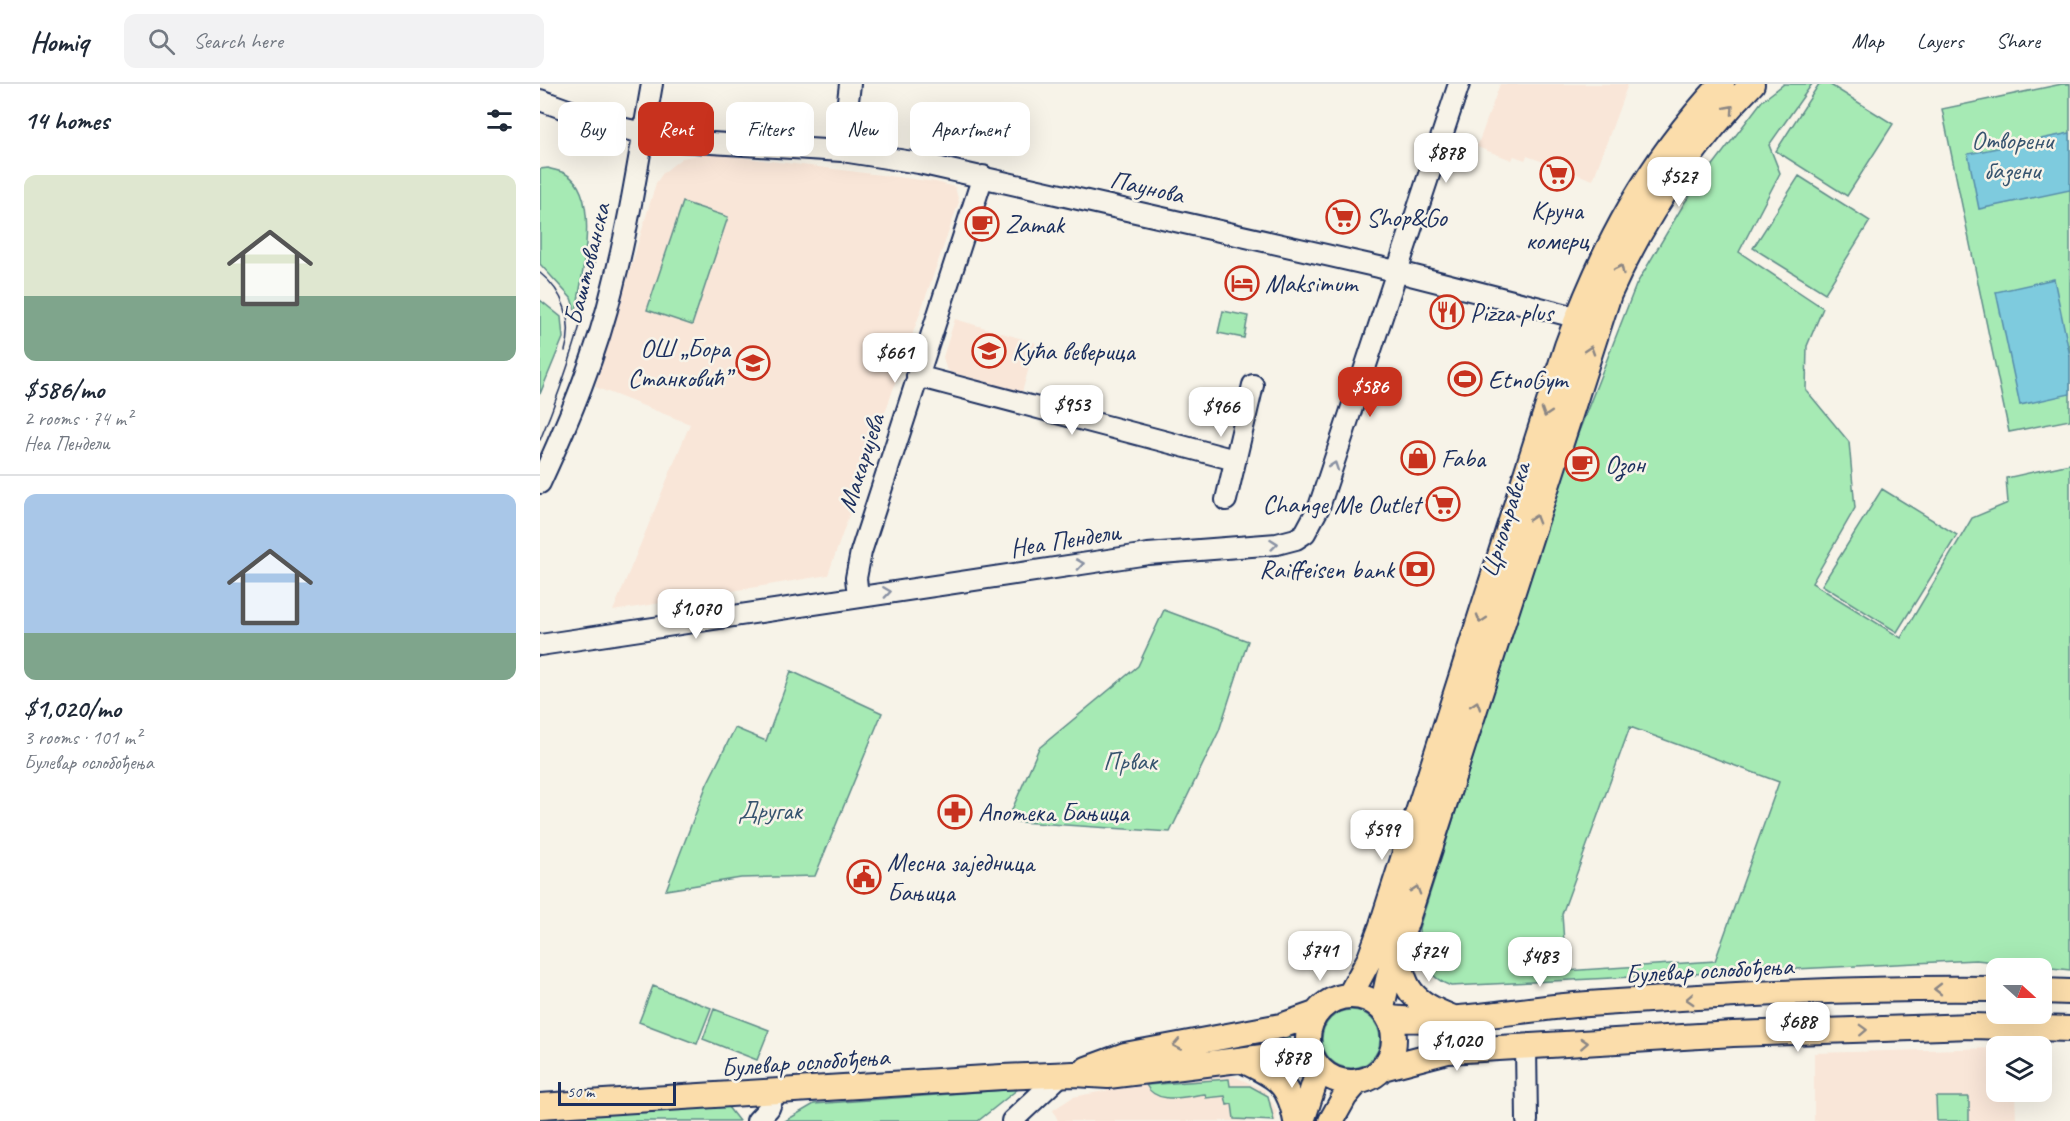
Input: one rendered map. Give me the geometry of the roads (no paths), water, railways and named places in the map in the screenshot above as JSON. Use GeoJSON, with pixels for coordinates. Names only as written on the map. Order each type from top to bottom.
{"type":"FeatureCollection","features":[{"type":"Feature","properties":{"kind":"main road","name":"Црнотравска"},"geometry":{"type":"LineString","coordinates":[[1386,1013],[1386,986],[1588,321],[1608,245],[1644,183],[1663,156],[1722,84]]}},
{"type":"Feature","properties":{"kind":"main road","name":"Црнотравска"},"geometry":{"type":"LineString","coordinates":[[1350,995],[1370,958],[1382,928],[1588,321],[1618,273],[1646,221],[1684,164],[1752,84]]}},
{"type":"Feature","properties":{"kind":"main road"},"geometry":{"type":"LineString","coordinates":[[1399,946],[1403,978],[1411,994],[1429,1008],[1457,1019]]}},
{"type":"Feature","properties":{"kind":"main road"},"geometry":{"type":"LineString","coordinates":[[1901,989],[1903,1028]]}},
{"type":"Feature","properties":{"kind":"main road","name":"Булевар ослобођења"},"geometry":{"type":"LineString","coordinates":[[1386,1013],[1422,1021],[1586,1004],[1901,989],[1986,989]]}},
{"type":"Feature","properties":{"kind":"main road"},"geometry":{"type":"LineString","coordinates":[[2052,991],[2070,992]]}},
{"type":"Feature","properties":{"kind":"main road"},"geometry":{"type":"LineString","coordinates":[[1302,1121],[1316,1064],[1308,1040],[1309,1026],[1315,1014],[1333,999],[1350,995],[1371,1000],[1386,1013],[1394,1042],[1389,1059],[1383,1068],[1371,1077],[1358,1081],[1340,1081],[1316,1064]]}},
{"type":"Feature","properties":{"kind":"main road"},"geometry":{"type":"LineString","coordinates":[[1731,997],[1733,1034]]}},
{"type":"Feature","properties":{"kind":"main road","name":"Булевар ослобођења"},"geometry":{"type":"LineString","coordinates":[[1068,1074],[1125,1055],[1281,1026],[1315,1014]]}},
{"type":"Feature","properties":{"kind":"main road"},"geometry":{"type":"LineString","coordinates":[[1383,1068],[1439,1053],[1733,1034],[1972,1026],[2070,1029]]}},
{"type":"Feature","properties":{"kind":"main road","name":"Булевар ослобођења"},"geometry":{"type":"LineString","coordinates":[[540,1106],[1068,1074],[1108,1076],[1289,1056],[1316,1064]]}},
{"type":"Feature","properties":{"kind":"main road"},"geometry":{"type":"LineString","coordinates":[[1242,1060],[1274,1077],[1285,1086],[1296,1121]]}},
{"type":"Feature","properties":{"kind":"main road"},"geometry":{"type":"LineString","coordinates":[[1331,1121],[1345,1096],[1358,1081]]}},
{"type":"Feature","properties":{"kind":"street","name":"Баштованска"},"geometry":{"type":"LineString","coordinates":[[649,102],[652,84]]}},
{"type":"Feature","properties":{"kind":"street"},"geometry":{"type":"LineString","coordinates":[[848,102],[850,84]]}},
{"type":"Feature","properties":{"kind":"street","name":"Неа Пендели"},"geometry":{"type":"LineString","coordinates":[[546,641],[1002,577],[1148,554],[1277,544],[1296,539],[1305,533],[1319,507],[1459,84]]}},
{"type":"Feature","properties":{"kind":"street","name":"Паунова"},"geometry":{"type":"LineString","coordinates":[[540,100],[596,121],[638,133]]}},
{"type":"Feature","properties":{"kind":"street","name":"Паунова"},"geometry":{"type":"LineString","coordinates":[[714,144],[826,150]]}},
{"type":"Feature","properties":{"kind":"street","name":"Баштованска"},"geometry":{"type":"LineString","coordinates":[[540,483],[578,392],[606,313],[620,259],[639,156]]}},
{"type":"Feature","properties":{"kind":"street","name":"Паунова"},"geometry":{"type":"LineString","coordinates":[[874,156],[982,176],[1398,272],[1588,321]]}},
{"type":"Feature","properties":{"kind":"street","name":"Макаријева"},"geometry":{"type":"LineString","coordinates":[[858,596],[856,566],[982,176]]}},
{"type":"Feature","properties":{"kind":"street"},"geometry":{"type":"LineString","coordinates":[[917,376],[1235,460]]}},
{"type":"Feature","properties":{"kind":"street"},"geometry":{"type":"LineString","coordinates":[[1226,500],[1253,385]]}},
{"type":"Feature","properties":{"kind":"street"},"geometry":{"type":"LineString","coordinates":[[1526,1046],[1527,1121]]}},
{"type":"Feature","properties":{"kind":"street"},"geometry":{"type":"LineString","coordinates":[[1011,1121],[1068,1074]]}},
{"type":"Feature","properties":{"kind":"street"},"geometry":{"type":"LineString","coordinates":[[757,1121],[769,1108],[775,1092]]}},
{"type":"Feature","properties":{"kind":"water"},"geometry":{"type":"Polygon","coordinates":[[[2070,133],[2070,190],[1979,209],[1968,154],[2070,133]]]}},
{"type":"Feature","properties":{"kind":"water"},"geometry":{"type":"Polygon","coordinates":[[[2054,279],[2070,356],[2070,394],[2020,405],[1996,292],[2054,279]]]}},
{"type":"Feature","properties":{"kind":"tram line"},"geometry":{"type":"LineString","coordinates":[[540,440],[577,338],[590,285],[599,231]]}},
{"type":"Feature","properties":{"kind":"tram line"},"geometry":{"type":"LineString","coordinates":[[540,273],[555,289],[565,308],[568,329],[565,351]]}},
{"type":"Feature","properties":{"kind":"place","name":"Круна комерц"},"geometry":{"type":"Point","coordinates":[1557,174]}},
{"type":"Feature","properties":{"kind":"place","name":"Shop&Go"},"geometry":{"type":"Point","coordinates":[1343,217]}},
{"type":"Feature","properties":{"kind":"place","name":"Zamak"},"geometry":{"type":"Point","coordinates":[982,224]}},
{"type":"Feature","properties":{"kind":"place","name":"Maksimum"},"geometry":{"type":"Point","coordinates":[1242,283]}},
{"type":"Feature","properties":{"kind":"place","name":"Pizza plus"},"geometry":{"type":"Point","coordinates":[1447,312]}},
{"type":"Feature","properties":{"kind":"place","name":"Кућа веверица"},"geometry":{"type":"Point","coordinates":[989,351]}},
{"type":"Feature","properties":{"kind":"place","name":"ОШ „Бора Станковић”"},"geometry":{"type":"Point","coordinates":[753,363]}},
{"type":"Feature","properties":{"kind":"place","name":"EtnoGym"},"geometry":{"type":"Point","coordinates":[1465,379]}},
{"type":"Feature","properties":{"kind":"place","name":"Faba"},"geometry":{"type":"Point","coordinates":[1418,458]}},
{"type":"Feature","properties":{"kind":"place","name":"Озон"},"geometry":{"type":"Point","coordinates":[1582,464]}},
{"type":"Feature","properties":{"kind":"place","name":"Change Me Outlet"},"geometry":{"type":"Point","coordinates":[1443,504]}},
{"type":"Feature","properties":{"kind":"place","name":"Raiffeisen bank"},"geometry":{"type":"Point","coordinates":[1417,569]}},
{"type":"Feature","properties":{"kind":"place","name":"Апотека Бањица"},"geometry":{"type":"Point","coordinates":[955,812]}},
{"type":"Feature","properties":{"kind":"place","name":"Месна заједница Бањица"},"geometry":{"type":"Point","coordinates":[864,877]}},
{"type":"Feature","properties":{"kind":"park label","name":"Отворени базени"},"geometry":{"type":"Point","coordinates":[2012,154]}},
{"type":"Feature","properties":{"kind":"park label","name":"Првак"},"geometry":{"type":"Point","coordinates":[1130,761]}},
{"type":"Feature","properties":{"kind":"park label","name":"Другак"},"geometry":{"type":"Point","coordinates":[770,810]}}]}
